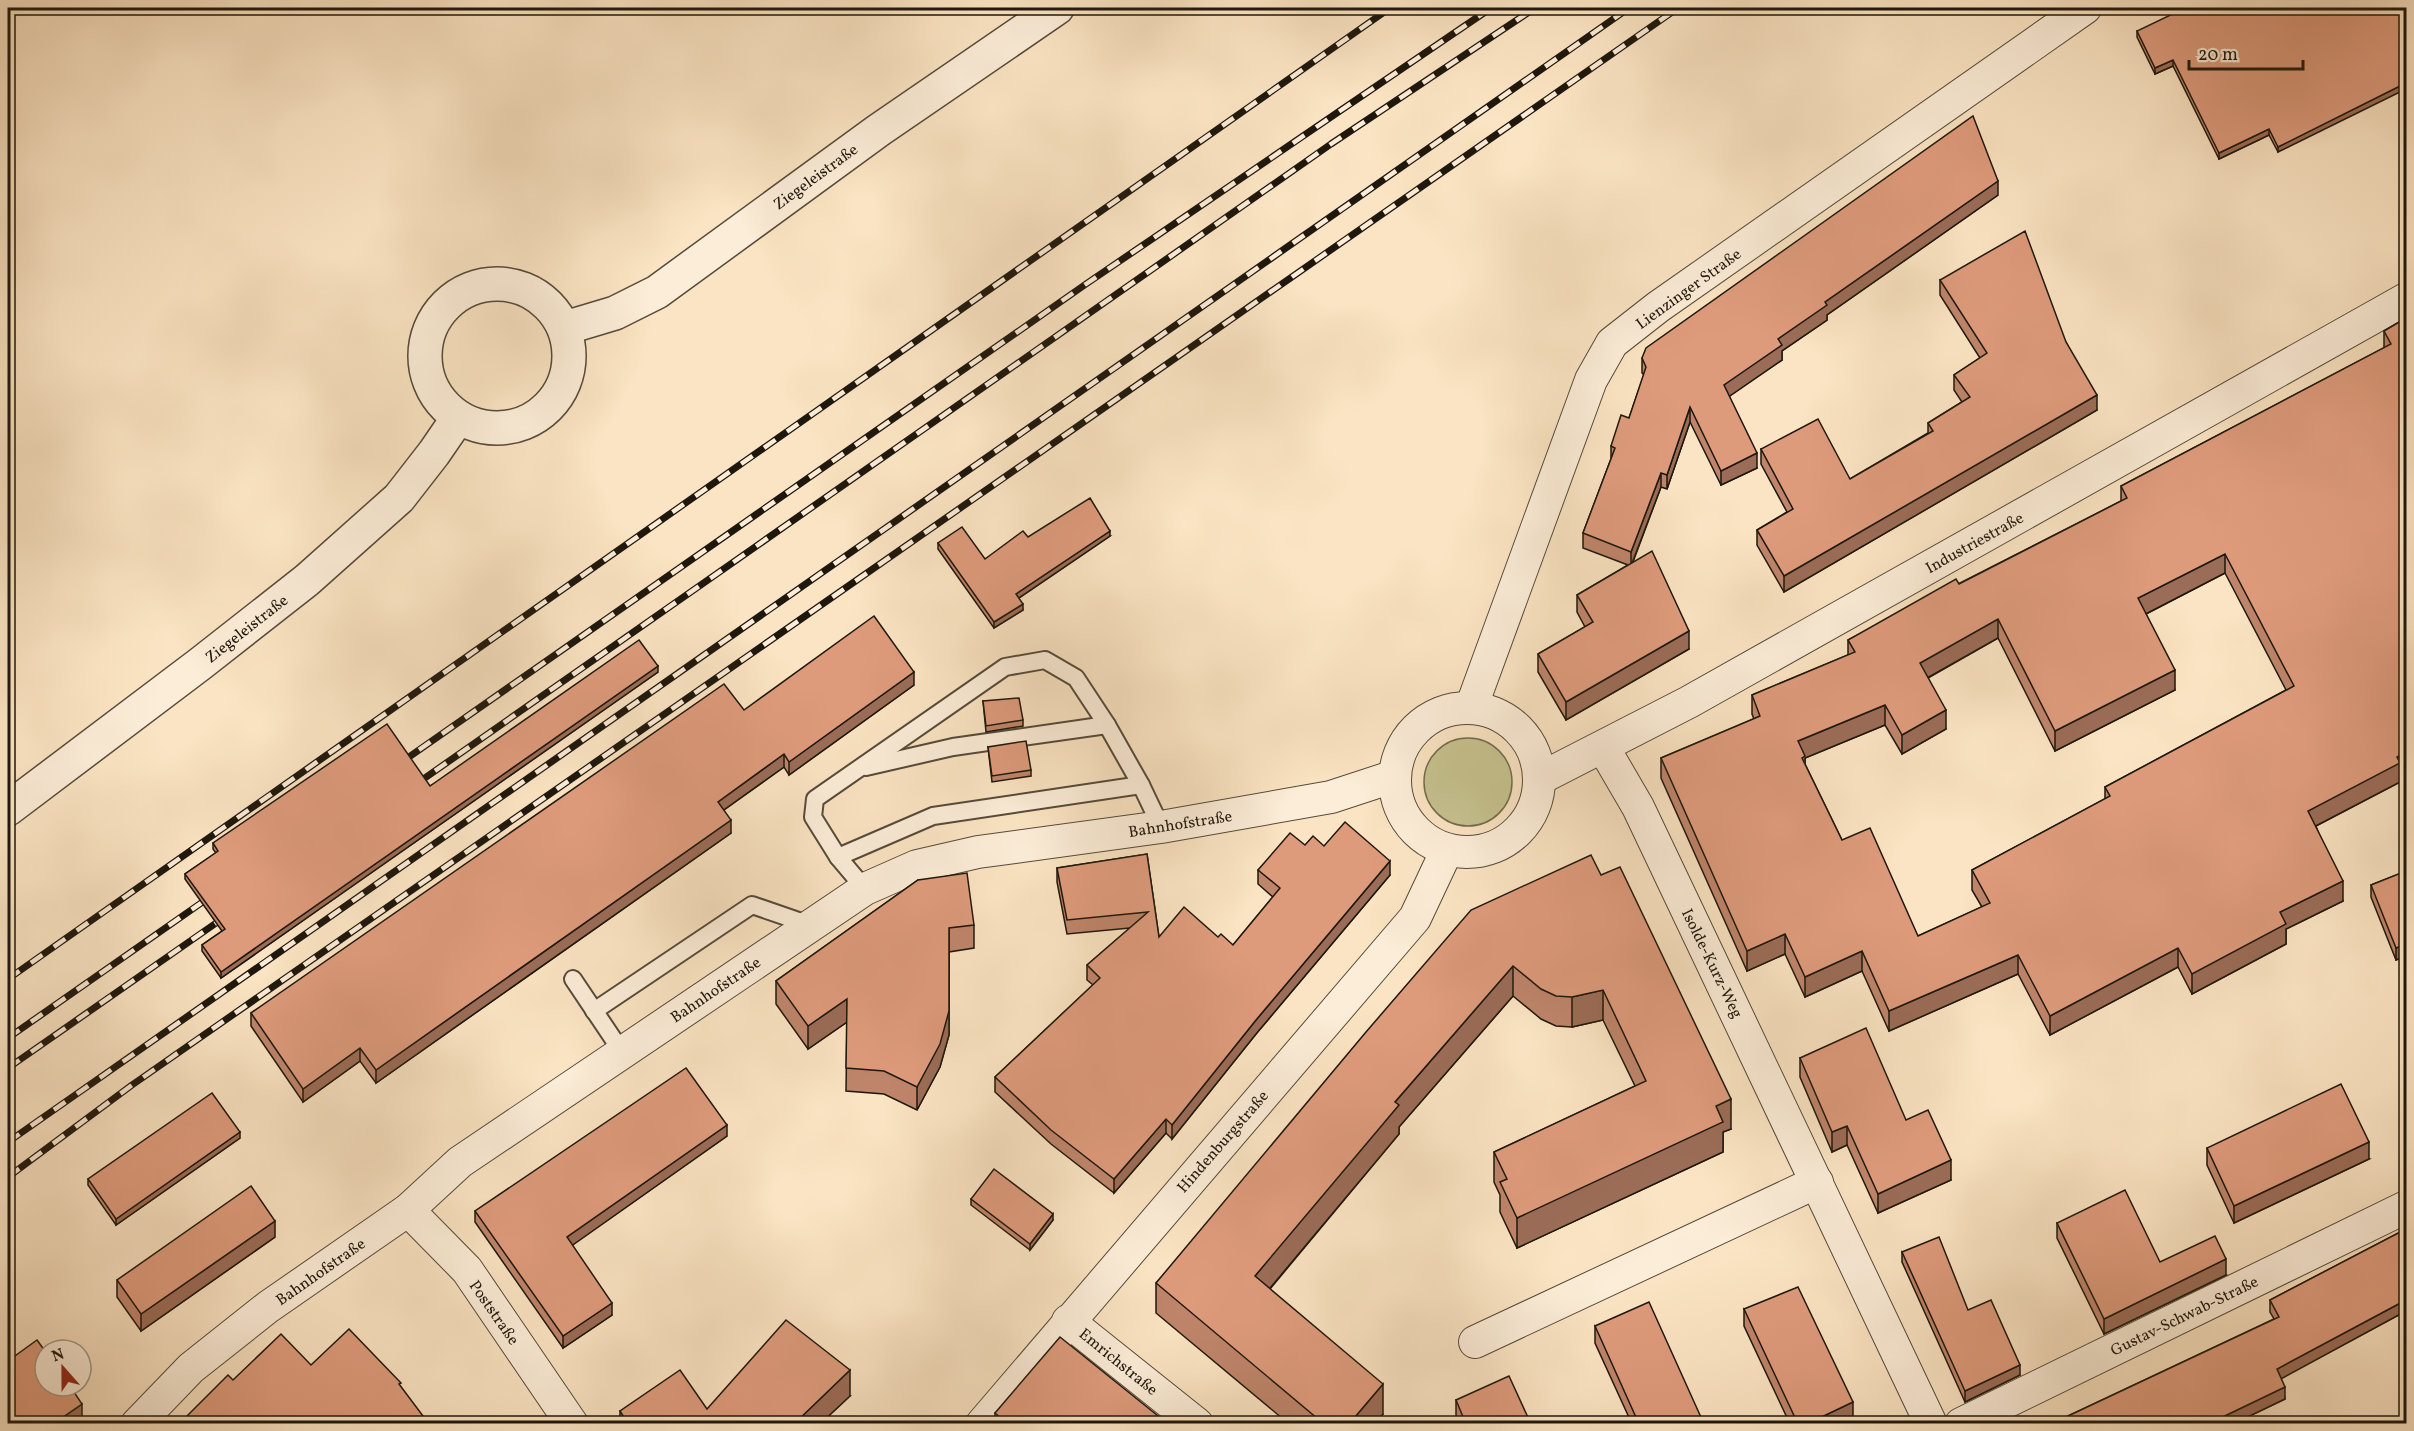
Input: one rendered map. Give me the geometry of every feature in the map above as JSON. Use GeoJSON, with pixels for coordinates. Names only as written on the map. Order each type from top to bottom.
{"type":"FeatureCollection","features":[{"type":"Feature","properties":{"kind":"street","name":"Ziegeleistraße"},"geometry":{"type":"LineString","coordinates":[[565,328],[615,313],[657,292],[879,130],[1058,8]]}},
{"type":"Feature","properties":{"kind":"street","name":"Lienzinger Straße"},"geometry":{"type":"LineString","coordinates":[[1471,708],[1591,380],[1612,344],[1658,307],[2085,8]]}},
{"type":"Feature","properties":{"kind":"street"},"geometry":{"type":"LineString","coordinates":[[506,284],[531,292],[551,307],[565,328],[570,351],[568,374],[559,394],[544,412],[524,424],[502,429],[479,427],[458,418],[440,402],[428,381],[424,357],[428,333],[439,311],[458,295],[481,285],[506,284]]}},
{"type":"Feature","properties":{"kind":"street","name":"Industriestraße"},"geometry":{"type":"LineString","coordinates":[[1539,779],[1689,702],[2406,298]]}},
{"type":"Feature","properties":{"kind":"street","name":"Ziegeleistraße"},"geometry":{"type":"LineString","coordinates":[[8,809],[200,664],[315,573],[399,498],[458,418]]}},
{"type":"Feature","properties":{"kind":"street"},"geometry":{"type":"LineString","coordinates":[[1471,708],[1492,713],[1511,723],[1526,739],[1536,758],[1539,779],[1536,802],[1526,822],[1510,838],[1491,848],[1469,853],[1447,849],[1429,842],[1414,830],[1403,814],[1396,796],[1395,776],[1400,754],[1411,735],[1428,720],[1449,711],[1471,708]]}},
{"type":"Feature","properties":{"kind":"street","name":"Isolde-Kurz-Weg"},"geometry":{"type":"LineString","coordinates":[[1603,747],[1638,807],[1931,1424]]}},
{"type":"Feature","properties":{"kind":"street","name":"Bahnhofstraße"},"geometry":{"type":"LineString","coordinates":[[137,1424],[191,1368],[208,1354],[268,1307],[408,1210],[460,1162],[865,889],[917,866],[978,852],[1161,827],[1331,797],[1395,776]]}},
{"type":"Feature","properties":{"kind":"street","name":"Hindenburgstraße"},"geometry":{"type":"LineString","coordinates":[[982,1424],[1415,918],[1447,849]]}},
{"type":"Feature","properties":{"kind":"street"},"geometry":{"type":"LineString","coordinates":[[1475,1342],[1817,1182]]}},
{"type":"Feature","properties":{"kind":"street","name":"Gustav-Schwab-Straße"},"geometry":{"type":"LineString","coordinates":[[1961,1424],[2406,1207]]}},
{"type":"Feature","properties":{"kind":"street","name":"Poststraße"},"geometry":{"type":"LineString","coordinates":[[408,1210],[466,1270],[572,1424]]}},
{"type":"Feature","properties":{"kind":"street","name":"Emrichstraße"},"geometry":{"type":"LineString","coordinates":[[1068,1321],[1197,1424]]}},
{"type":"Feature","properties":{"kind":"lane"},"geometry":{"type":"LineString","coordinates":[[865,889],[838,857],[813,817],[815,800],[1005,667],[1045,660],[1076,678],[1107,725],[1141,785],[1161,827]]}},
{"type":"Feature","properties":{"kind":"lane"},"geometry":{"type":"LineString","coordinates":[[858,769],[953,747],[1107,725]]}},
{"type":"Feature","properties":{"kind":"lane"},"geometry":{"type":"LineString","coordinates":[[838,857],[933,816],[1141,785]]}},
{"type":"Feature","properties":{"kind":"lane"},"geometry":{"type":"LineString","coordinates":[[594,1011],[752,905],[810,925]]}},
{"type":"Feature","properties":{"kind":"lane"},"geometry":{"type":"LineString","coordinates":[[573,979],[622,1052]]}},
{"type":"Feature","properties":{"kind":"shaded area"},"geometry":{"type":"Polygon","coordinates":[[[1468,738],[1485,741],[1499,751],[1509,765],[1512,782],[1509,799],[1499,813],[1485,823],[1468,826],[1451,823],[1437,813],[1427,799],[1424,782],[1427,765],[1437,751],[1451,741],[1468,738]]]}},
{"type":"Feature","properties":{"kind":"building"},"geometry":{"type":"Polygon","coordinates":[[[2185,8],[2406,8],[2406,83],[2278,147],[2269,129],[2219,153],[2173,60],[2155,68],[2137,31],[2185,8]]]}},
{"type":"Feature","properties":{"kind":"building"},"geometry":{"type":"Polygon","coordinates":[[[1973,116],[1998,181],[1825,302],[1827,305],[1778,339],[1782,345],[1724,385],[1757,453],[1721,471],[1690,407],[1667,475],[1661,473],[1631,552],[1583,533],[1615,448],[1611,446],[1621,415],[1629,418],[1646,367],[1642,358],[1646,348],[1973,116]]]}},
{"type":"Feature","properties":{"kind":"building"},"geometry":{"type":"Polygon","coordinates":[[[2025,231],[2066,342],[2097,395],[1784,576],[1757,530],[1793,509],[1761,449],[1818,419],[1850,479],[1933,431],[1928,423],[1970,397],[1954,375],[1987,353],[1940,280],[2025,231]]]}},
{"type":"Feature","properties":{"kind":"building"},"geometry":{"type":"Polygon","coordinates":[[[2406,318],[2406,752],[2397,757],[2400,763],[2308,811],[2343,881],[2280,912],[2286,924],[2192,974],[2178,948],[2050,1016],[2018,955],[1889,1011],[1862,951],[1805,977],[1785,934],[1747,951],[1661,758],[1760,716],[1752,695],[1855,652],[1848,640],[1956,579],[1959,584],[2127,498],[2121,486],[2391,344],[2384,331],[2406,318]],[[2225,554],[2138,598],[2175,670],[2055,731],[1998,619],[1920,663],[1946,710],[1902,735],[1885,705],[1798,741],[1805,756],[1802,758],[1842,840],[1870,828],[1918,936],[1990,903],[1972,870],[2110,796],[2105,787],[2294,686],[2225,554]]]}},
{"type":"Feature","properties":{"kind":"building"},"geometry":{"type":"Polygon","coordinates":[[[1090,498],[1110,531],[1016,594],[1023,604],[994,622],[938,543],[962,527],[985,559],[1023,531],[1028,537],[1090,498]]]}},
{"type":"Feature","properties":{"kind":"building"},"geometry":{"type":"Polygon","coordinates":[[[1652,551],[1689,631],[1566,702],[1538,654],[1593,622],[1577,595],[1652,551]]]}},
{"type":"Feature","properties":{"kind":"building"},"geometry":{"type":"Polygon","coordinates":[[[874,616],[914,672],[789,762],[784,754],[718,802],[731,820],[376,1070],[360,1048],[303,1089],[251,1013],[724,684],[744,710],[874,616]]]}},
{"type":"Feature","properties":{"kind":"building"},"geometry":{"type":"Polygon","coordinates":[[[639,640],[658,666],[221,972],[202,945],[225,929],[185,874],[218,851],[213,843],[387,724],[430,786],[639,640]]]}},
{"type":"Feature","properties":{"kind":"building"},"geometry":{"type":"Polygon","coordinates":[[[1019,698],[1023,720],[986,726],[983,701],[1019,698]]]}},
{"type":"Feature","properties":{"kind":"building"},"geometry":{"type":"Polygon","coordinates":[[[1026,741],[1031,770],[992,776],[988,747],[1026,741]]]}},
{"type":"Feature","properties":{"kind":"building"},"geometry":{"type":"Polygon","coordinates":[[[1345,822],[1390,861],[1256,1020],[1172,1125],[1166,1119],[1114,1179],[1051,1130],[995,1077],[1100,978],[1087,965],[1148,912],[1067,920],[1057,868],[1147,854],[1159,937],[1184,907],[1218,937],[1221,934],[1233,945],[1280,888],[1258,870],[1290,833],[1305,845],[1313,836],[1324,846],[1345,822]]]}},
{"type":"Feature","properties":{"kind":"building"},"geometry":{"type":"Polygon","coordinates":[[[1591,855],[1601,875],[1620,867],[1731,1099],[1716,1106],[1723,1122],[1517,1218],[1500,1182],[1507,1179],[1494,1152],[1646,1081],[1603,990],[1572,997],[1556,996],[1541,989],[1513,966],[1395,1102],[1399,1105],[1255,1276],[1383,1384],[1349,1424],[1324,1424],[1156,1283],[1471,910],[1591,855]]]}},
{"type":"Feature","properties":{"kind":"building"},"geometry":{"type":"Polygon","coordinates":[[[2406,871],[2406,944],[2396,948],[2371,885],[2406,871]]]}},
{"type":"Feature","properties":{"kind":"building"},"geometry":{"type":"Polygon","coordinates":[[[967,873],[974,925],[949,928],[949,1011],[940,1044],[917,1087],[884,1071],[846,1068],[847,999],[808,1026],[776,981],[918,880],[967,873]]]}},
{"type":"Feature","properties":{"kind":"building"},"geometry":{"type":"Polygon","coordinates":[[[1866,1028],[1906,1120],[1928,1110],[1951,1160],[1878,1194],[1847,1126],[1832,1132],[1800,1058],[1866,1028]]]}},
{"type":"Feature","properties":{"kind":"building"},"geometry":{"type":"Polygon","coordinates":[[[686,1068],[727,1125],[567,1237],[612,1303],[563,1336],[475,1211],[686,1068]]]}},
{"type":"Feature","properties":{"kind":"building"},"geometry":{"type":"Polygon","coordinates":[[[2341,1084],[2369,1142],[2234,1206],[2207,1148],[2341,1084]]]}},
{"type":"Feature","properties":{"kind":"building"},"geometry":{"type":"Polygon","coordinates":[[[212,1093],[240,1132],[116,1219],[88,1179],[212,1093]]]}},
{"type":"Feature","properties":{"kind":"building"},"geometry":{"type":"Polygon","coordinates":[[[994,1169],[1053,1214],[1030,1244],[971,1199],[994,1169]]]}},
{"type":"Feature","properties":{"kind":"building"},"geometry":{"type":"Polygon","coordinates":[[[251,1186],[275,1221],[141,1314],[117,1280],[251,1186]]]}},
{"type":"Feature","properties":{"kind":"building"},"geometry":{"type":"Polygon","coordinates":[[[2125,1190],[2160,1262],[2215,1236],[2226,1259],[2104,1319],[2057,1223],[2125,1190]]]}},
{"type":"Feature","properties":{"kind":"building"},"geometry":{"type":"Polygon","coordinates":[[[2406,1229],[2406,1300],[2277,1369],[2285,1387],[2208,1424],[2051,1424],[2279,1317],[2270,1300],[2406,1229]]]}},
{"type":"Feature","properties":{"kind":"building"},"geometry":{"type":"Polygon","coordinates":[[[1939,1237],[1968,1310],[1991,1300],[2020,1365],[1965,1391],[1902,1252],[1939,1237]]]}},
{"type":"Feature","properties":{"kind":"building"},"geometry":{"type":"Polygon","coordinates":[[[1798,1287],[1853,1402],[1807,1424],[1798,1424],[1744,1309],[1798,1287]]]}},
{"type":"Feature","properties":{"kind":"building"},"geometry":{"type":"Polygon","coordinates":[[[1649,1302],[1704,1424],[1639,1424],[1595,1326],[1649,1302]]]}},
{"type":"Feature","properties":{"kind":"building"},"geometry":{"type":"Polygon","coordinates":[[[786,1320],[850,1370],[794,1424],[628,1424],[620,1411],[680,1370],[707,1409],[786,1320]]]}},
{"type":"Feature","properties":{"kind":"building"},"geometry":{"type":"Polygon","coordinates":[[[349,1329],[401,1383],[399,1384],[429,1424],[179,1424],[228,1375],[233,1380],[281,1334],[311,1365],[349,1329]]]}},
{"type":"Feature","properties":{"kind":"building"},"geometry":{"type":"Polygon","coordinates":[[[1060,1337],[1168,1424],[1008,1424],[995,1413],[1060,1337]]]}},
{"type":"Feature","properties":{"kind":"building"},"geometry":{"type":"Polygon","coordinates":[[[33,1343],[33,1398],[78,1398],[82,1404],[56,1422],[57,1424],[8,1424],[8,1354],[12,1358],[33,1343]]]}},
{"type":"Feature","properties":{"kind":"building"},"geometry":{"type":"Polygon","coordinates":[[[1509,1376],[1531,1424],[1466,1424],[1456,1400],[1509,1376]]]}},
{"type":"Feature","properties":{"kind":"building"},"geometry":{"type":"Polygon","coordinates":[[[2406,1413],[2406,1424],[2388,1424],[2406,1413]]]}},
{"type":"Feature","properties":{"kind":"railway"},"geometry":{"type":"LineString","coordinates":[[8,979],[1390,8]]}},
{"type":"Feature","properties":{"kind":"railway"},"geometry":{"type":"LineString","coordinates":[[396,766],[1086,284],[1491,8]]}},
{"type":"Feature","properties":{"kind":"railway"},"geometry":{"type":"LineString","coordinates":[[412,787],[1331,144],[1535,8]]}},
{"type":"Feature","properties":{"kind":"railway"},"geometry":{"type":"LineString","coordinates":[[8,1142],[1629,8]]}},
{"type":"Feature","properties":{"kind":"railway"},"geometry":{"type":"LineString","coordinates":[[8,1177],[132,1085],[1678,8]]}},
{"type":"Feature","properties":{"kind":"railway"},"geometry":{"type":"LineString","coordinates":[[8,1038],[214,894]]}},
{"type":"Feature","properties":{"kind":"railway"},"geometry":{"type":"LineString","coordinates":[[8,1068],[229,914]]}}]}
